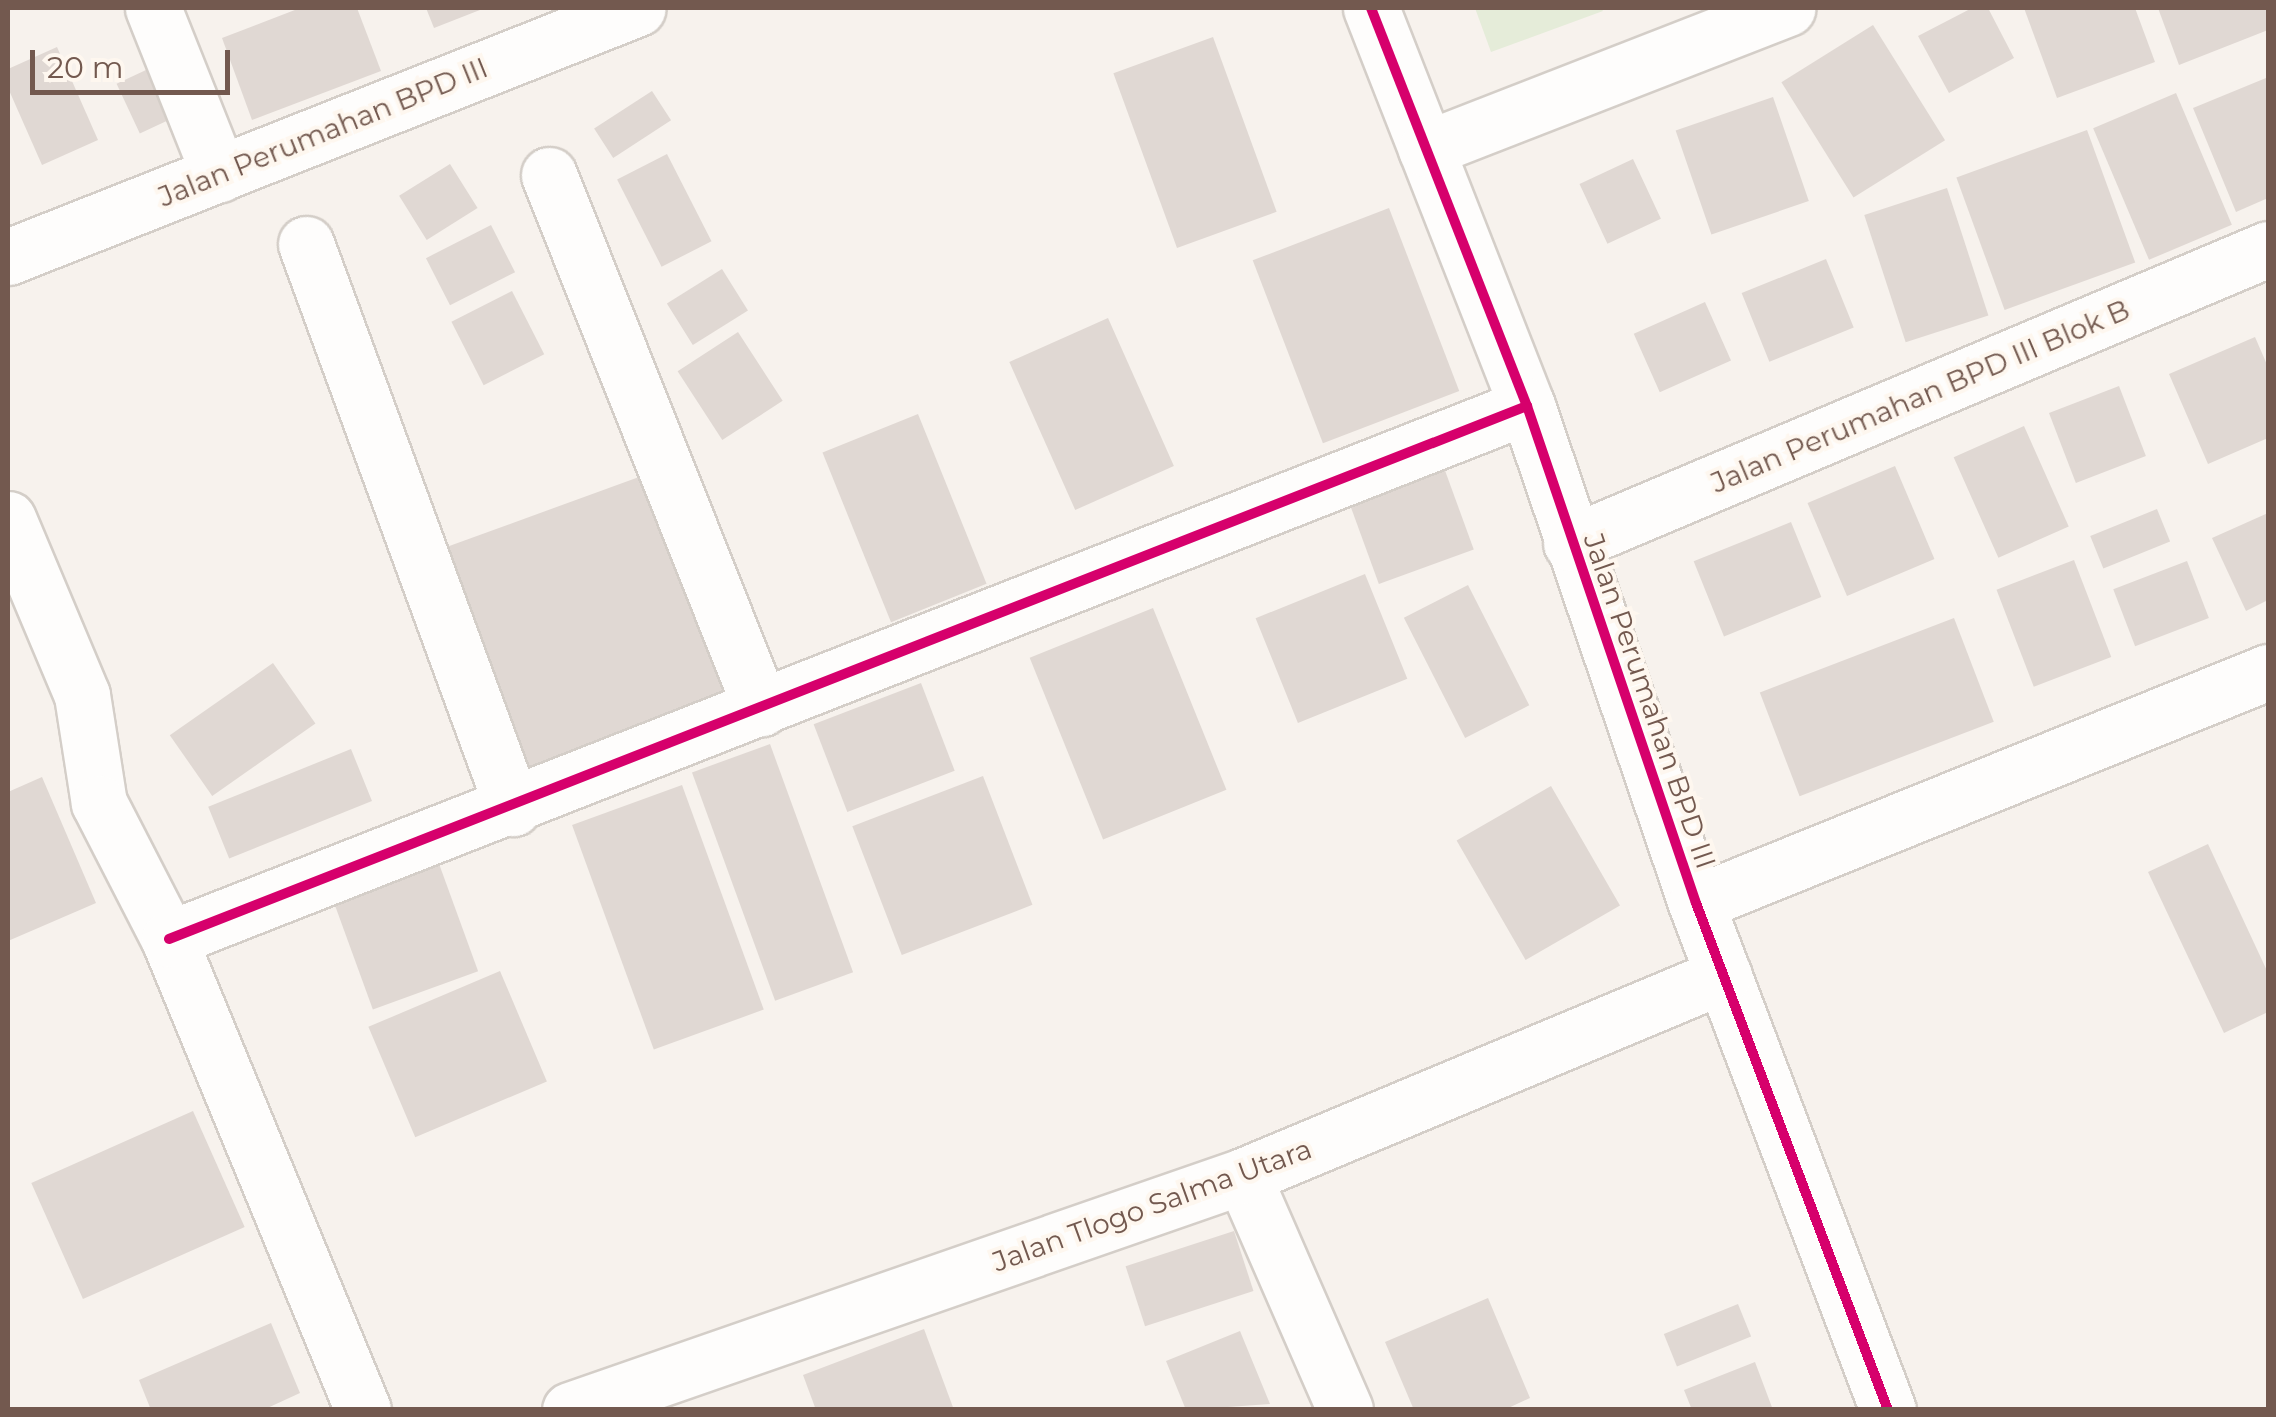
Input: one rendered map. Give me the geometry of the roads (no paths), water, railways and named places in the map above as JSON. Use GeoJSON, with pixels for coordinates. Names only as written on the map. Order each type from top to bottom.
{"type":"FeatureCollection","features":[{"type":"Feature","properties":{"kind":"street"},"geometry":{"type":"LineString","coordinates":[[153,8],[219,174]]}},
{"type":"Feature","properties":{"kind":"street","name":"Jalan Perumahan BPD III"},"geometry":{"type":"LineString","coordinates":[[8,257],[638,8]]}},
{"type":"Feature","properties":{"kind":"street","name":"Jalan Perumahan BPD III"},"geometry":{"type":"LineString","coordinates":[[1371,8],[1528,406],[1571,544],[1696,903],[1888,1410]]}},
{"type":"Feature","properties":{"kind":"street"},"geometry":{"type":"LineString","coordinates":[[1426,149],[1706,22],[1787,8]]}},
{"type":"Feature","properties":{"kind":"street"},"geometry":{"type":"LineString","coordinates":[[549,175],[761,708]]}},
{"type":"Feature","properties":{"kind":"street"},"geometry":{"type":"LineString","coordinates":[[306,244],[514,808]]}},
{"type":"Feature","properties":{"kind":"street","name":"Jalan Perumahan BPD III Blok B"},"geometry":{"type":"LineString","coordinates":[[1571,544],[2268,250]]}},
{"type":"Feature","properties":{"kind":"street"},"geometry":{"type":"LineString","coordinates":[[169,938],[514,808],[1528,406]]}},
{"type":"Feature","properties":{"kind":"street"},"geometry":{"type":"LineString","coordinates":[[8,519],[82,696],[99,803],[169,938],[364,1410]]}},
{"type":"Feature","properties":{"kind":"street","name":"Jalan Perumahan BPD III"},"geometry":{"type":"LineString","coordinates":[[1696,903],[2268,672]]}},
{"type":"Feature","properties":{"kind":"street","name":"Jalan Tlogo Salma Utara"},"geometry":{"type":"LineString","coordinates":[[570,1410],[626,1401],[1243,1176],[1724,975]]}},
{"type":"Feature","properties":{"kind":"street"},"geometry":{"type":"LineString","coordinates":[[1243,1176],[1345,1410]]}}]}
